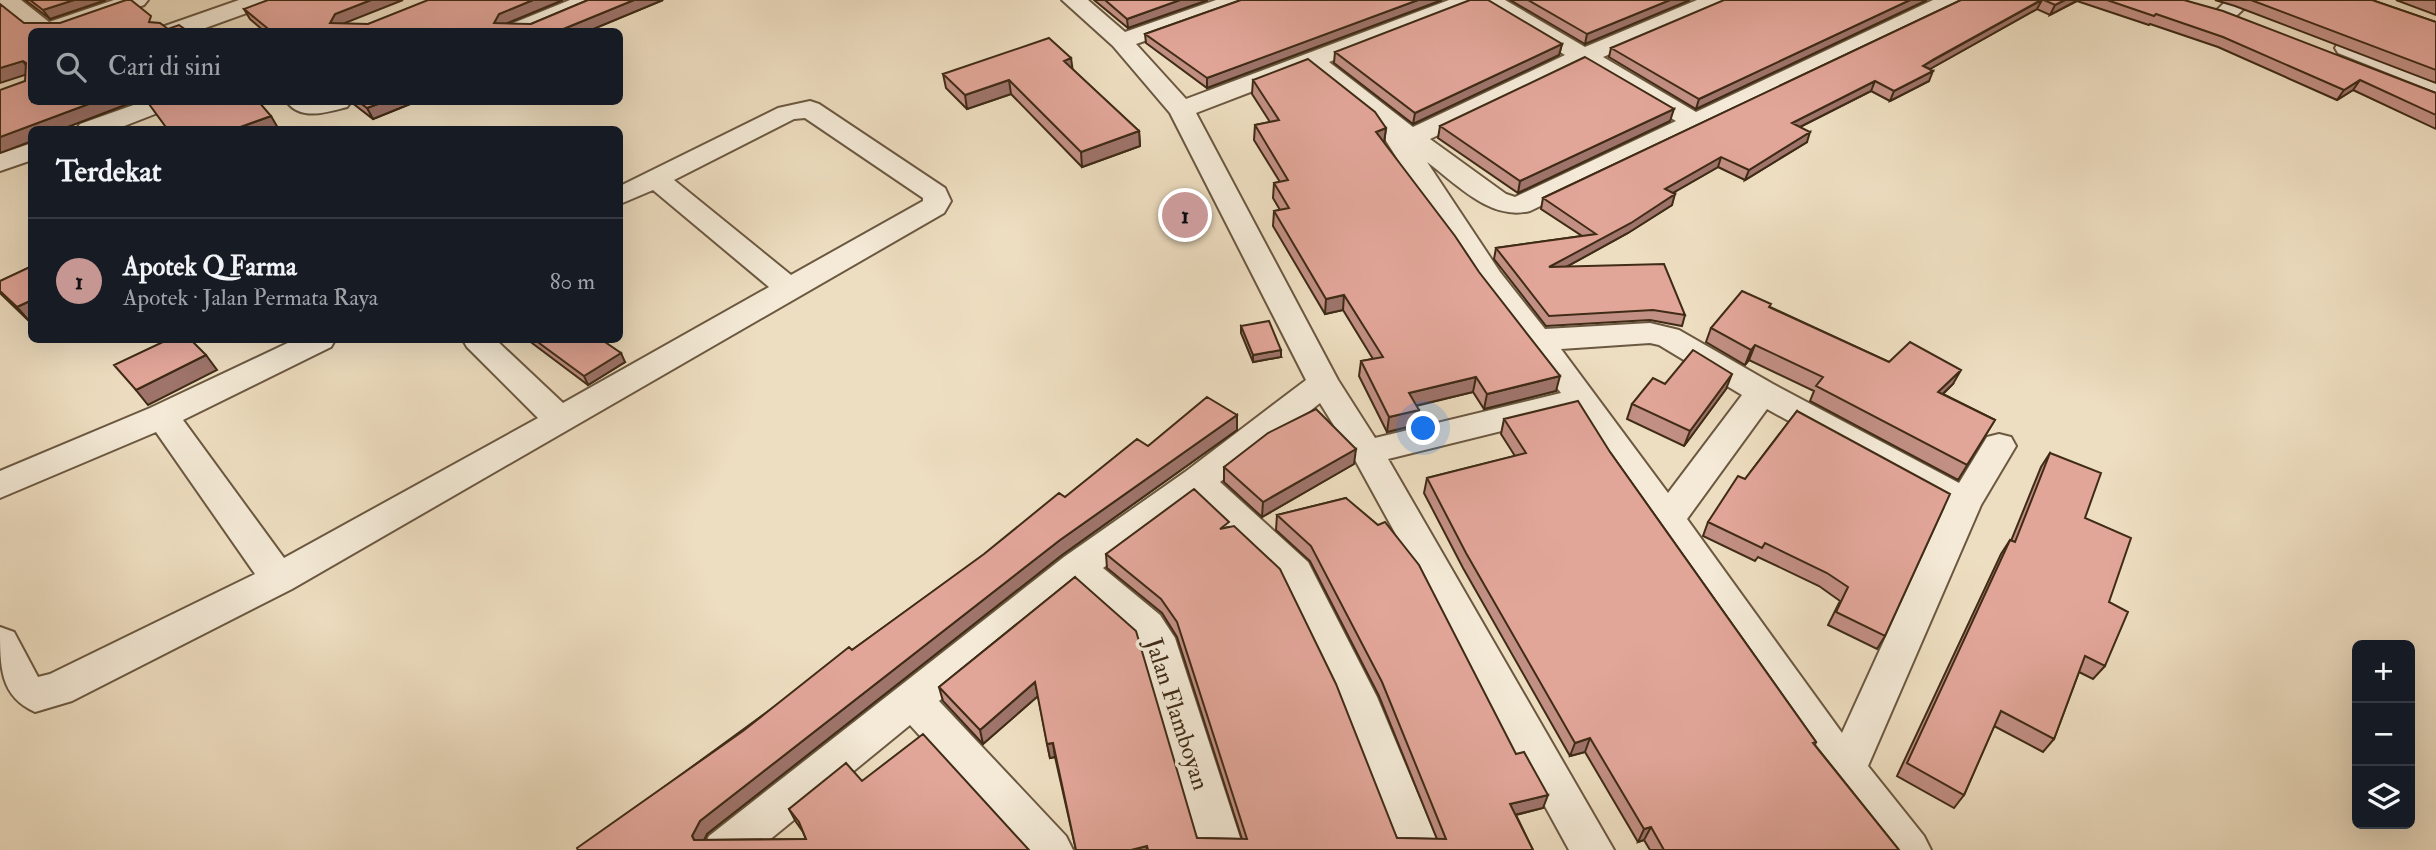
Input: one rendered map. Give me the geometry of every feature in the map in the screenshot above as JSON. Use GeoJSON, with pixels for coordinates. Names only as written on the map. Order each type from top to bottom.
{"type":"FeatureCollection","features":[{"type":"Feature","properties":{"kind":"street"},"geometry":{"type":"LineString","coordinates":[[6,0],[43,28]]}},
{"type":"Feature","properties":{"kind":"street"},"geometry":{"type":"LineString","coordinates":[[56,28],[136,0]]}},
{"type":"Feature","properties":{"kind":"street"},"geometry":{"type":"LineString","coordinates":[[182,0],[211,25]]}},
{"type":"Feature","properties":{"kind":"street"},"geometry":{"type":"LineString","coordinates":[[193,28],[211,25],[261,0]]}},
{"type":"Feature","properties":{"kind":"street"},"geometry":{"type":"LineString","coordinates":[[522,28],[590,0]]}},
{"type":"Feature","properties":{"kind":"street"},"geometry":{"type":"LineString","coordinates":[[1074,0],[1121,41],[1181,110],[1324,383],[1367,452],[1592,850]]}},
{"type":"Feature","properties":{"kind":"street"},"geometry":{"type":"LineString","coordinates":[[1181,110],[1470,0]]}},
{"type":"Feature","properties":{"kind":"street"},"geometry":{"type":"LineString","coordinates":[[1489,0],[1695,122]]}},
{"type":"Feature","properties":{"kind":"street"},"geometry":{"type":"LineString","coordinates":[[1398,129],[1717,0]]}},
{"type":"Feature","properties":{"kind":"street"},"geometry":{"type":"LineString","coordinates":[[1311,60],[1398,129],[1496,200],[1508,205],[1520,205],[1952,0]]}},
{"type":"Feature","properties":{"kind":"street"},"geometry":{"type":"LineString","coordinates":[[1121,41],[1231,1]]}},
{"type":"Feature","properties":{"kind":"street"},"geometry":{"type":"LineString","coordinates":[[2436,84],[2326,46],[2436,95]]}},
{"type":"Feature","properties":{"kind":"street"},"geometry":{"type":"LineString","coordinates":[[100,126],[156,105]]}},
{"type":"Feature","properties":{"kind":"street"},"geometry":{"type":"LineString","coordinates":[[0,643],[24,689],[35,695],[46,694],[279,579],[788,288],[930,211],[937,204],[935,194],[810,109],[787,113],[623,195]]}},
{"type":"Feature","properties":{"kind":"street"},"geometry":{"type":"LineString","coordinates":[[1398,129],[1489,279],[1583,399],[1620,456],[1668,519],[1813,727],[1909,850]]}},
{"type":"Feature","properties":{"kind":"street"},"geometry":{"type":"LineString","coordinates":[[0,163],[28,152]]}},
{"type":"Feature","properties":{"kind":"street"},"geometry":{"type":"LineString","coordinates":[[656,179],[788,288]]}},
{"type":"Feature","properties":{"kind":"street"},"geometry":{"type":"LineString","coordinates":[[1535,340],[1650,333],[1675,340],[1762,392],[1965,502]]}},
{"type":"Feature","properties":{"kind":"street"},"geometry":{"type":"LineString","coordinates":[[0,485],[162,416],[314,343]]}},
{"type":"Feature","properties":{"kind":"street"},"geometry":{"type":"LineString","coordinates":[[481,343],[560,420]]}},
{"type":"Feature","properties":{"kind":"street"},"geometry":{"type":"LineString","coordinates":[[724,850],[775,835],[912,699],[1077,567],[1197,481],[1324,383]]}},
{"type":"Feature","properties":{"kind":"street"},"geometry":{"type":"LineString","coordinates":[[1668,519],[1762,392]]}},
{"type":"Feature","properties":{"kind":"street"},"geometry":{"type":"LineString","coordinates":[[1367,452],[1583,399]]}},
{"type":"Feature","properties":{"kind":"street"},"geometry":{"type":"LineString","coordinates":[[162,416],[279,579]]}},
{"type":"Feature","properties":{"kind":"street"},"geometry":{"type":"LineString","coordinates":[[1846,769],[1965,502],[1999,446]]}},
{"type":"Feature","properties":{"kind":"street"},"geometry":{"type":"LineString","coordinates":[[1197,481],[1295,572],[1357,697],[1419,850]]}},
{"type":"Feature","properties":{"kind":"street","name":"Jalan Flamboyan"},"geometry":{"type":"LineString","coordinates":[[1077,567],[1147,626],[1156,638],[1222,850]]}},
{"type":"Feature","properties":{"kind":"street"},"geometry":{"type":"LineString","coordinates":[[912,699],[1051,850]]}},
{"type":"Feature","properties":{"kind":"building"},"geometry":{"type":"Polygon","coordinates":[[[30,0],[74,0],[43,10],[30,0]]]}},
{"type":"Feature","properties":{"kind":"building"},"geometry":{"type":"Polygon","coordinates":[[[131,0],[151,16],[149,22],[160,23],[167,28],[28,28],[28,105],[86,105],[0,137],[0,90],[25,81],[26,63],[23,61],[0,68],[0,4],[24,23],[60,23],[131,0]]]}},
{"type":"Feature","properties":{"kind":"building"},"geometry":{"type":"Polygon","coordinates":[[[268,0],[371,0],[335,14],[330,23],[368,24],[428,0],[533,0],[499,14],[494,23],[531,24],[588,0],[634,0],[566,28],[267,28],[244,9],[268,0]]]}},
{"type":"Feature","properties":{"kind":"building"},"geometry":{"type":"Polygon","coordinates":[[[1105,0],[1180,0],[1127,19],[1105,0]]]}},
{"type":"Feature","properties":{"kind":"building"},"geometry":{"type":"Polygon","coordinates":[[[1241,0],[1418,0],[1207,78],[1145,34],[1241,0]]]}},
{"type":"Feature","properties":{"kind":"building"},"geometry":{"type":"Polygon","coordinates":[[[1470,0],[1488,0],[1562,44],[1415,113],[1335,52],[1470,0]]]}},
{"type":"Feature","properties":{"kind":"building"},"geometry":{"type":"Polygon","coordinates":[[[1528,0],[1670,0],[1587,34],[1528,0]]]}},
{"type":"Feature","properties":{"kind":"building"},"geometry":{"type":"Polygon","coordinates":[[[1724,0],[1910,0],[1699,99],[1611,48],[1724,0]]]}},
{"type":"Feature","properties":{"kind":"building"},"geometry":{"type":"Polygon","coordinates":[[[1961,0],[2041,0],[1934,59],[1923,66],[1933,71],[1894,91],[1875,81],[1792,123],[1810,132],[1749,170],[1721,157],[1665,189],[1675,194],[1631,223],[1549,267],[1664,264],[1685,315],[1653,310],[1549,316],[1496,248],[1596,234],[1543,198],[1961,0]]]}},
{"type":"Feature","properties":{"kind":"building"},"geometry":{"type":"Polygon","coordinates":[[[2044,0],[2065,0],[2055,5],[2044,0]]]}},
{"type":"Feature","properties":{"kind":"building"},"geometry":{"type":"Polygon","coordinates":[[[2107,0],[2184,0],[2223,11],[2436,93],[2436,115],[2360,80],[2344,90],[2223,37],[2107,0]]]}},
{"type":"Feature","properties":{"kind":"building"},"geometry":{"type":"Polygon","coordinates":[[[2251,0],[2372,0],[2436,22],[2436,70],[2251,0]]]}},
{"type":"Feature","properties":{"kind":"building"},"geometry":{"type":"Polygon","coordinates":[[[1049,38],[1071,58],[1064,61],[1139,131],[1081,152],[1009,80],[965,95],[943,74],[1049,38]]]}},
{"type":"Feature","properties":{"kind":"building"},"geometry":{"type":"Polygon","coordinates":[[[1585,57],[1674,109],[1520,181],[1440,126],[1585,57]]]}},
{"type":"Feature","properties":{"kind":"building"},"geometry":{"type":"Polygon","coordinates":[[[1308,59],[1375,112],[1386,128],[1376,132],[1560,376],[1487,394],[1476,377],[1409,393],[1419,410],[1389,417],[1361,361],[1383,357],[1344,295],[1326,299],[1274,211],[1289,208],[1274,183],[1288,180],[1255,125],[1279,120],[1253,80],[1308,59]]]}},
{"type":"Feature","properties":{"kind":"building"},"geometry":{"type":"Polygon","coordinates":[[[150,105],[262,105],[271,116],[243,126],[165,126],[150,105]]]}},
{"type":"Feature","properties":{"kind":"building"},"geometry":{"type":"Polygon","coordinates":[[[28,268],[28,302],[17,307],[0,291],[0,281],[28,268]]]}},
{"type":"Feature","properties":{"kind":"building"},"geometry":{"type":"Polygon","coordinates":[[[1742,291],[1771,304],[1769,307],[1889,362],[1910,342],[1961,370],[1938,392],[1995,420],[1967,465],[1816,386],[1823,377],[1755,345],[1751,350],[1711,328],[1742,291]]]}},
{"type":"Feature","properties":{"kind":"building"},"geometry":{"type":"Polygon","coordinates":[[[1269,321],[1281,350],[1253,355],[1241,326],[1269,321]]]}},
{"type":"Feature","properties":{"kind":"building"},"geometry":{"type":"Polygon","coordinates":[[[161,343],[194,343],[206,355],[136,390],[114,365],[161,343]]]}},
{"type":"Feature","properties":{"kind":"building"},"geometry":{"type":"Polygon","coordinates":[[[539,343],[606,343],[621,353],[584,376],[539,343]]]}},
{"type":"Feature","properties":{"kind":"building"},"geometry":{"type":"Polygon","coordinates":[[[1693,350],[1732,374],[1690,431],[1632,404],[1653,378],[1665,384],[1693,350]]]}},
{"type":"Feature","properties":{"kind":"building"},"geometry":{"type":"Polygon","coordinates":[[[1207,397],[1237,415],[1060,540],[700,821],[692,836],[694,840],[806,839],[799,822],[789,809],[846,763],[862,781],[923,734],[1029,850],[578,850],[577,848],[743,731],[849,647],[852,650],[984,554],[1059,493],[1065,497],[1137,439],[1148,446],[1207,397]]]}},
{"type":"Feature","properties":{"kind":"building"},"geometry":{"type":"Polygon","coordinates":[[[1578,401],[1610,452],[1816,742],[1813,743],[1899,850],[1664,850],[1651,827],[1644,829],[1590,738],[1575,743],[1466,553],[1427,478],[1526,453],[1504,419],[1578,401]]]}},
{"type":"Feature","properties":{"kind":"building"},"geometry":{"type":"Polygon","coordinates":[[[1316,409],[1356,449],[1263,502],[1224,467],[1268,433],[1316,409]]]}},
{"type":"Feature","properties":{"kind":"building"},"geometry":{"type":"Polygon","coordinates":[[[1797,411],[1950,494],[1885,636],[1836,612],[1848,587],[1827,573],[1765,543],[1762,548],[1708,522],[1738,476],[1745,479],[1797,411]]]}},
{"type":"Feature","properties":{"kind":"building"},"geometry":{"type":"Polygon","coordinates":[[[2050,453],[2101,473],[2085,518],[2131,538],[2109,602],[2128,612],[2105,666],[2085,656],[2054,739],[2001,711],[1964,795],[1907,763],[2010,540],[2015,542],[2050,453]]]}},
{"type":"Feature","properties":{"kind":"building"},"geometry":{"type":"Polygon","coordinates":[[[1194,489],[1229,522],[1220,529],[1234,526],[1280,569],[1336,684],[1397,838],[1446,839],[1382,682],[1311,546],[1277,515],[1346,498],[1378,525],[1385,522],[1419,565],[1516,754],[1524,752],[1548,795],[1510,804],[1533,850],[1148,850],[1147,846],[1131,850],[1076,850],[1053,743],[1047,744],[1035,682],[980,730],[939,687],[1075,577],[1136,631],[1197,838],[1247,839],[1177,622],[1161,599],[1106,554],[1194,489]]]}},
{"type":"Feature","properties":{"kind":"place","name":"Apotek Q Farma"},"geometry":{"type":"Point","coordinates":[1185,215]}}]}
